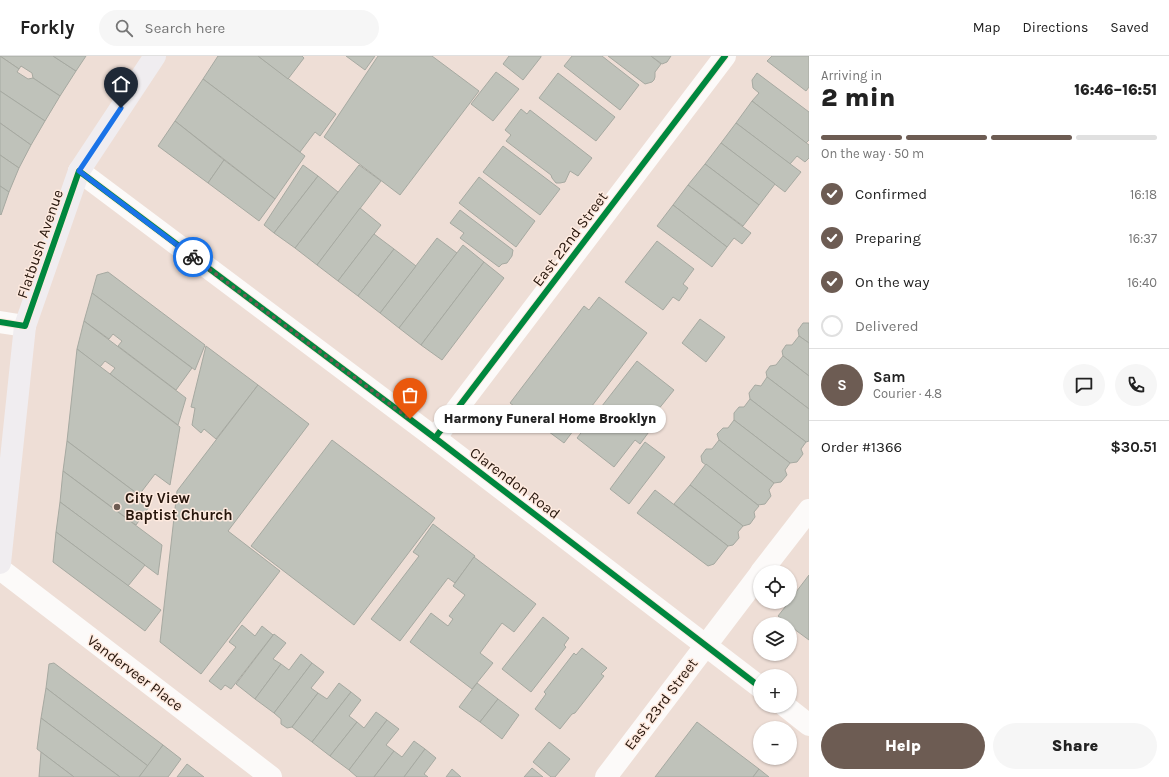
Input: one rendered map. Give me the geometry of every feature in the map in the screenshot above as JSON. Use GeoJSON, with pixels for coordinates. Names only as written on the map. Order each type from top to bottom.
{"type":"FeatureCollection","features":[{"type":"Feature","properties":{"kind":"main road","name":"Flatbush Avenue"},"geometry":{"type":"LineString","coordinates":[[0,563],[25,326],[79,171],[155,56]]}},
{"type":"Feature","properties":{"kind":"street","name":"East 22nd Street"},"geometry":{"type":"LineString","coordinates":[[435,438],[726,56]]}},
{"type":"Feature","properties":{"kind":"street","name":"Clarendon Road"},"geometry":{"type":"LineString","coordinates":[[79,171],[435,438],[753,682]]}},
{"type":"Feature","properties":{"kind":"street"},"geometry":{"type":"LineString","coordinates":[[0,322],[25,326]]}},
{"type":"Feature","properties":{"kind":"street","name":"East 23rd Street"},"geometry":{"type":"LineString","coordinates":[[767,565],[809,510]]}},
{"type":"Feature","properties":{"kind":"street","name":"Vanderveer Place"},"geometry":{"type":"LineString","coordinates":[[0,569],[271,777]]}},
{"type":"Feature","properties":{"kind":"street","name":"East 23rd Street"},"geometry":{"type":"LineString","coordinates":[[606,777],[753,584]]}},
{"type":"Feature","properties":{"kind":"street"},"geometry":{"type":"LineString","coordinates":[[793,713],[809,725]]}},
{"type":"Feature","properties":{"kind":"building"},"geometry":{"type":"Polygon","coordinates":[[[0,56],[53,56],[76,71],[60,96],[33,78],[32,73],[21,66],[19,69],[0,56]]]}},
{"type":"Feature","properties":{"kind":"building"},"geometry":{"type":"Polygon","coordinates":[[[0,56],[19,69],[17,72],[28,79],[33,78],[60,96],[45,121],[0,91],[0,56]]]}},
{"type":"Feature","properties":{"kind":"building"},"geometry":{"type":"Polygon","coordinates":[[[53,56],[86,56],[76,71],[53,56]]]}},
{"type":"Feature","properties":{"kind":"building"},"geometry":{"type":"Polygon","coordinates":[[[218,56],[258,56],[336,114],[320,136],[315,132],[300,152],[203,79],[218,56]]]}},
{"type":"Feature","properties":{"kind":"building"},"geometry":{"type":"Polygon","coordinates":[[[258,56],[302,56],[304,58],[288,79],[258,56]]]}},
{"type":"Feature","properties":{"kind":"building"},"geometry":{"type":"Polygon","coordinates":[[[346,56],[375,56],[365,70],[346,56]]]}},
{"type":"Feature","properties":{"kind":"building"},"geometry":{"type":"Polygon","coordinates":[[[378,56],[432,56],[479,91],[400,195],[324,137],[378,56]]]}},
{"type":"Feature","properties":{"kind":"building"},"geometry":{"type":"Polygon","coordinates":[[[509,56],[541,57],[523,80],[503,64],[509,56]]]}},
{"type":"Feature","properties":{"kind":"building"},"geometry":{"type":"Polygon","coordinates":[[[572,56],[602,56],[639,85],[620,110],[564,66],[572,56]]]}},
{"type":"Feature","properties":{"kind":"building"},"geometry":{"type":"Polygon","coordinates":[[[608,56],[651,56],[661,64],[655,72],[654,80],[645,84],[608,56]]]}},
{"type":"Feature","properties":{"kind":"building"},"geometry":{"type":"Polygon","coordinates":[[[651,56],[671,56],[667,62],[662,64],[651,56]]]}},
{"type":"Feature","properties":{"kind":"building"},"geometry":{"type":"Polygon","coordinates":[[[772,56],[809,56],[809,87],[806,91],[767,61],[772,56]]]}},
{"type":"Feature","properties":{"kind":"building"},"geometry":{"type":"Polygon","coordinates":[[[496,72],[519,89],[493,121],[471,104],[496,72]]]}},
{"type":"Feature","properties":{"kind":"building"},"geometry":{"type":"Polygon","coordinates":[[[558,73],[615,117],[596,141],[539,98],[558,73]]]}},
{"type":"Feature","properties":{"kind":"building"},"geometry":{"type":"Polygon","coordinates":[[[757,73],[809,112],[809,140],[806,143],[752,101],[759,93],[753,88],[752,80],[757,73]]]}},
{"type":"Feature","properties":{"kind":"building"},"geometry":{"type":"Polygon","coordinates":[[[203,79],[305,156],[275,199],[175,121],[203,79]]]}},
{"type":"Feature","properties":{"kind":"building"},"geometry":{"type":"Polygon","coordinates":[[[0,91],[45,121],[31,145],[0,123],[0,91]]]}},
{"type":"Feature","properties":{"kind":"building"},"geometry":{"type":"Polygon","coordinates":[[[752,101],[809,145],[809,158],[805,162],[797,156],[790,164],[736,123],[752,101]]]}},
{"type":"Feature","properties":{"kind":"building"},"geometry":{"type":"Polygon","coordinates":[[[521,109],[527,114],[530,110],[592,158],[578,176],[570,171],[565,182],[556,183],[551,175],[506,141],[511,135],[505,130],[521,109]]]}},
{"type":"Feature","properties":{"kind":"building"},"geometry":{"type":"Polygon","coordinates":[[[175,121],[224,160],[208,183],[158,146],[175,121]]]}},
{"type":"Feature","properties":{"kind":"building"},"geometry":{"type":"Polygon","coordinates":[[[0,123],[31,145],[19,168],[0,155],[0,123]]]}},
{"type":"Feature","properties":{"kind":"building"},"geometry":{"type":"Polygon","coordinates":[[[736,123],[801,172],[785,192],[721,143],[736,123]]]}},
{"type":"Feature","properties":{"kind":"building"},"geometry":{"type":"Polygon","coordinates":[[[721,143],[775,184],[759,205],[705,164],[721,143]]]}},
{"type":"Feature","properties":{"kind":"building"},"geometry":{"type":"Polygon","coordinates":[[[503,146],[560,189],[540,215],[483,172],[503,146]]]}},
{"type":"Feature","properties":{"kind":"building"},"geometry":{"type":"Polygon","coordinates":[[[0,155],[19,168],[9,192],[0,186],[0,155]]]}},
{"type":"Feature","properties":{"kind":"building"},"geometry":{"type":"Polygon","coordinates":[[[224,160],[275,199],[259,221],[208,183],[224,160]]]}},
{"type":"Feature","properties":{"kind":"building"},"geometry":{"type":"Polygon","coordinates":[[[705,164],[759,205],[743,226],[688,185],[705,164]]]}},
{"type":"Feature","properties":{"kind":"building"},"geometry":{"type":"Polygon","coordinates":[[[303,165],[318,176],[274,233],[264,225],[303,165]]]}},
{"type":"Feature","properties":{"kind":"building"},"geometry":{"type":"Polygon","coordinates":[[[359,165],[381,181],[317,265],[295,248],[359,165]]]}},
{"type":"Feature","properties":{"kind":"building"},"geometry":{"type":"Polygon","coordinates":[[[318,176],[338,192],[295,248],[274,233],[318,176]]]}},
{"type":"Feature","properties":{"kind":"building"},"geometry":{"type":"Polygon","coordinates":[[[479,177],[535,221],[516,247],[459,203],[479,177]]]}},
{"type":"Feature","properties":{"kind":"building"},"geometry":{"type":"Polygon","coordinates":[[[688,185],[751,233],[742,244],[734,238],[727,247],[673,205],[688,185]]]}},
{"type":"Feature","properties":{"kind":"building"},"geometry":{"type":"Polygon","coordinates":[[[0,186],[9,192],[1,215],[0,214],[0,186]]]}},
{"type":"Feature","properties":{"kind":"building"},"geometry":{"type":"Polygon","coordinates":[[[673,205],[727,247],[712,267],[657,226],[673,205]]]}},
{"type":"Feature","properties":{"kind":"building"},"geometry":{"type":"Polygon","coordinates":[[[360,208],[381,225],[338,281],[317,265],[360,208]]]}},
{"type":"Feature","properties":{"kind":"building"},"geometry":{"type":"Polygon","coordinates":[[[460,210],[513,250],[512,256],[507,263],[502,264],[499,267],[460,238],[464,233],[450,223],[460,210]]]}},
{"type":"Feature","properties":{"kind":"building"},"geometry":{"type":"Polygon","coordinates":[[[374,234],[394,249],[358,296],[338,281],[374,234]]]}},
{"type":"Feature","properties":{"kind":"building"},"geometry":{"type":"Polygon","coordinates":[[[437,238],[457,253],[399,328],[380,313],[437,238]]]}},
{"type":"Feature","properties":{"kind":"building"},"geometry":{"type":"Polygon","coordinates":[[[657,241],[694,269],[683,284],[688,288],[679,301],[673,297],[663,310],[625,282],[657,241]]]}},
{"type":"Feature","properties":{"kind":"building"},"geometry":{"type":"Polygon","coordinates":[[[463,245],[484,262],[421,345],[399,328],[463,245]]]}},
{"type":"Feature","properties":{"kind":"building"},"geometry":{"type":"Polygon","coordinates":[[[394,249],[416,266],[380,313],[358,296],[394,249]]]}},
{"type":"Feature","properties":{"kind":"building"},"geometry":{"type":"Polygon","coordinates":[[[484,262],[504,278],[442,360],[421,345],[484,262]]]}},
{"type":"Feature","properties":{"kind":"building"},"geometry":{"type":"Polygon","coordinates":[[[108,272],[205,345],[195,370],[92,293],[97,275],[108,272]]]}},
{"type":"Feature","properties":{"kind":"building"},"geometry":{"type":"Polygon","coordinates":[[[92,293],[192,368],[176,390],[118,346],[122,341],[113,334],[109,339],[84,321],[92,293]]]}},
{"type":"Feature","properties":{"kind":"building"},"geometry":{"type":"Polygon","coordinates":[[[599,297],[647,333],[564,443],[510,403],[584,306],[589,310],[599,297]]]}},
{"type":"Feature","properties":{"kind":"building"},"geometry":{"type":"Polygon","coordinates":[[[700,319],[725,337],[706,362],[682,343],[700,319]]]}},
{"type":"Feature","properties":{"kind":"building"},"geometry":{"type":"Polygon","coordinates":[[[84,321],[186,398],[178,425],[110,374],[115,368],[105,361],[100,367],[77,349],[84,321]]]}},
{"type":"Feature","properties":{"kind":"building"},"geometry":{"type":"Polygon","coordinates":[[[803,323],[809,323],[809,343],[799,336],[798,330],[803,323]]]}},
{"type":"Feature","properties":{"kind":"building"},"geometry":{"type":"Polygon","coordinates":[[[799,336],[809,343],[809,376],[783,356],[782,351],[786,345],[792,345],[799,336]]]}},
{"type":"Feature","properties":{"kind":"building"},"geometry":{"type":"Polygon","coordinates":[[[206,346],[258,385],[216,439],[204,429],[201,433],[192,425],[195,408],[191,407],[206,346]]]}},
{"type":"Feature","properties":{"kind":"building"},"geometry":{"type":"Polygon","coordinates":[[[77,349],[180,427],[170,485],[155,474],[139,495],[67,441],[77,349]]]}},
{"type":"Feature","properties":{"kind":"building"},"geometry":{"type":"Polygon","coordinates":[[[783,356],[809,376],[809,409],[767,377],[766,372],[770,366],[776,365],[783,356]]]}},
{"type":"Feature","properties":{"kind":"building"},"geometry":{"type":"Polygon","coordinates":[[[637,361],[674,390],[649,421],[654,425],[640,444],[635,440],[614,467],[577,438],[637,361]]]}},
{"type":"Feature","properties":{"kind":"building"},"geometry":{"type":"Polygon","coordinates":[[[767,377],[809,409],[809,441],[806,442],[750,399],[749,393],[755,385],[761,386],[767,377]]]}},
{"type":"Feature","properties":{"kind":"building"},"geometry":{"type":"Polygon","coordinates":[[[258,385],[309,424],[228,531],[280,571],[201,674],[160,642],[177,491],[258,385]]]}},
{"type":"Feature","properties":{"kind":"building"},"geometry":{"type":"Polygon","coordinates":[[[750,399],[806,442],[801,449],[803,454],[797,462],[790,463],[734,420],[734,413],[739,407],[744,407],[750,399]]]}},
{"type":"Feature","properties":{"kind":"building"},"geometry":{"type":"Polygon","coordinates":[[[734,420],[790,463],[785,470],[787,475],[781,482],[774,483],[719,440],[717,434],[723,428],[728,428],[734,420]]]}},
{"type":"Feature","properties":{"kind":"building"},"geometry":{"type":"Polygon","coordinates":[[[332,440],[435,518],[354,625],[251,546],[332,440]]]}},
{"type":"Feature","properties":{"kind":"building"},"geometry":{"type":"Polygon","coordinates":[[[719,440],[774,483],[769,490],[771,496],[765,504],[758,505],[702,462],[701,456],[706,449],[712,449],[719,440]]]}},
{"type":"Feature","properties":{"kind":"building"},"geometry":{"type":"Polygon","coordinates":[[[67,441],[151,504],[136,525],[63,471],[67,441]]]}},
{"type":"Feature","properties":{"kind":"building"},"geometry":{"type":"Polygon","coordinates":[[[645,442],[665,457],[629,504],[610,489],[645,442]]]}},
{"type":"Feature","properties":{"kind":"building"},"geometry":{"type":"Polygon","coordinates":[[[706,464],[759,506],[754,512],[755,517],[750,524],[743,526],[690,485],[706,464]]]}},
{"type":"Feature","properties":{"kind":"building"},"geometry":{"type":"Polygon","coordinates":[[[63,471],[162,545],[158,575],[60,502],[63,471]]]}},
{"type":"Feature","properties":{"kind":"building"},"geometry":{"type":"Polygon","coordinates":[[[690,485],[743,526],[738,532],[739,538],[733,545],[728,546],[674,504],[690,485]]]}},
{"type":"Feature","properties":{"kind":"building"},"geometry":{"type":"Polygon","coordinates":[[[655,490],[728,546],[714,564],[708,566],[637,513],[655,490]]]}},
{"type":"Feature","properties":{"kind":"building"},"geometry":{"type":"Polygon","coordinates":[[[60,502],[145,565],[128,586],[56,532],[60,502]]]}},
{"type":"Feature","properties":{"kind":"building"},"geometry":{"type":"Polygon","coordinates":[[[433,524],[475,556],[455,583],[448,578],[400,641],[371,619],[419,556],[413,552],[433,524]]]}},
{"type":"Feature","properties":{"kind":"building"},"geometry":{"type":"Polygon","coordinates":[[[56,532],[161,610],[145,631],[53,562],[56,532]]]}},
{"type":"Feature","properties":{"kind":"building"},"geometry":{"type":"Polygon","coordinates":[[[474,557],[536,604],[514,632],[502,623],[480,653],[493,663],[472,689],[410,642],[431,613],[448,626],[453,619],[449,616],[465,595],[453,586],[474,557]]]}},
{"type":"Feature","properties":{"kind":"building"},"geometry":{"type":"Polygon","coordinates":[[[809,575],[809,640],[797,631],[797,617],[778,616],[784,609],[797,609],[797,591],[809,575]]]}},
{"type":"Feature","properties":{"kind":"building"},"geometry":{"type":"Polygon","coordinates":[[[543,617],[569,638],[564,645],[566,647],[531,692],[502,669],[543,617]]]}},
{"type":"Feature","properties":{"kind":"building"},"geometry":{"type":"Polygon","coordinates":[[[242,625],[255,636],[262,626],[273,635],[231,689],[225,685],[221,690],[209,681],[236,647],[229,642],[242,625]]]}},
{"type":"Feature","properties":{"kind":"building"},"geometry":{"type":"Polygon","coordinates":[[[274,634],[286,643],[273,659],[281,664],[255,699],[236,684],[274,634]]]}},
{"type":"Feature","properties":{"kind":"building"},"geometry":{"type":"Polygon","coordinates":[[[582,648],[607,668],[601,674],[604,676],[575,713],[572,714],[560,729],[535,709],[546,694],[544,692],[574,653],[576,655],[582,648]]]}},
{"type":"Feature","properties":{"kind":"building"},"geometry":{"type":"Polygon","coordinates":[[[301,654],[312,663],[274,713],[255,699],[281,664],[289,670],[301,654]]]}},
{"type":"Feature","properties":{"kind":"building"},"geometry":{"type":"Polygon","coordinates":[[[54,663],[163,745],[148,766],[46,688],[49,664],[54,663]]]}},
{"type":"Feature","properties":{"kind":"building"},"geometry":{"type":"Polygon","coordinates":[[[312,663],[324,672],[311,688],[318,693],[292,727],[287,728],[281,724],[281,719],[274,713],[312,663]]]}},
{"type":"Feature","properties":{"kind":"building"},"geometry":{"type":"Polygon","coordinates":[[[339,683],[351,692],[312,742],[292,727],[318,693],[327,699],[339,683]]]}},
{"type":"Feature","properties":{"kind":"building"},"geometry":{"type":"Polygon","coordinates":[[[477,683],[498,699],[480,722],[459,707],[477,683]]]}},
{"type":"Feature","properties":{"kind":"building"},"geometry":{"type":"Polygon","coordinates":[[[46,688],[148,766],[139,777],[120,777],[41,718],[46,688]]]}},
{"type":"Feature","properties":{"kind":"building"},"geometry":{"type":"Polygon","coordinates":[[[351,692],[361,700],[349,716],[357,722],[330,756],[312,742],[351,692]]]}},
{"type":"Feature","properties":{"kind":"building"},"geometry":{"type":"Polygon","coordinates":[[[498,699],[519,715],[502,739],[480,722],[498,699]]]}},
{"type":"Feature","properties":{"kind":"building"},"geometry":{"type":"Polygon","coordinates":[[[376,712],[387,720],[349,770],[330,756],[357,722],[364,728],[376,712]]]}},
{"type":"Feature","properties":{"kind":"building"},"geometry":{"type":"Polygon","coordinates":[[[41,718],[120,777],[74,777],[37,749],[41,718]]]}},
{"type":"Feature","properties":{"kind":"building"},"geometry":{"type":"Polygon","coordinates":[[[387,720],[399,729],[386,745],[394,751],[374,777],[357,777],[349,770],[387,720]]]}},
{"type":"Feature","properties":{"kind":"building"},"geometry":{"type":"Polygon","coordinates":[[[697,722],[759,769],[753,777],[655,777],[697,722]]]}},
{"type":"Feature","properties":{"kind":"building"},"geometry":{"type":"Polygon","coordinates":[[[414,741],[425,749],[404,777],[374,777],[394,751],[402,757],[414,741]]]}},
{"type":"Feature","properties":{"kind":"building"},"geometry":{"type":"Polygon","coordinates":[[[549,742],[570,759],[555,777],[551,777],[533,762],[549,742]]]}},
{"type":"Feature","properties":{"kind":"building"},"geometry":{"type":"Polygon","coordinates":[[[163,745],[181,759],[168,777],[139,777],[163,745]]]}},
{"type":"Feature","properties":{"kind":"building"},"geometry":{"type":"Polygon","coordinates":[[[425,749],[436,758],[424,774],[428,777],[404,777],[425,749]]]}},
{"type":"Feature","properties":{"kind":"building"},"geometry":{"type":"Polygon","coordinates":[[[41,752],[74,777],[39,777],[41,752]]]}},
{"type":"Feature","properties":{"kind":"building"},"geometry":{"type":"Polygon","coordinates":[[[187,764],[204,777],[177,777],[187,764]]]}},
{"type":"Feature","properties":{"kind":"building"},"geometry":{"type":"Polygon","coordinates":[[[532,768],[543,777],[524,777],[532,768]]]}},
{"type":"Feature","properties":{"kind":"building"},"geometry":{"type":"Polygon","coordinates":[[[452,769],[461,777],[446,777],[452,769]]]}},
{"type":"Feature","properties":{"kind":"building"},"geometry":{"type":"Polygon","coordinates":[[[759,769],[769,777],[753,777],[759,769]]]}},
{"type":"Feature","properties":{"kind":"cycle path"},"geometry":{"type":"LineString","coordinates":[[435,438],[725,56]]}},
{"type":"Feature","properties":{"kind":"cycle path"},"geometry":{"type":"LineString","coordinates":[[0,322],[25,326],[79,171],[435,438],[753,682]]}},
{"type":"Feature","properties":{"kind":"way so far"},"geometry":{"type":"LineString","coordinates":[[193,257],[410,419]]}},
{"type":"Feature","properties":{"kind":"place","name":"Harmony Funeral Home Brooklyn"},"geometry":{"type":"Point","coordinates":[410,419]}},
{"type":"Feature","properties":{"kind":"place","name":"City View Baptist Church"},"geometry":{"type":"Point","coordinates":[117,507]}},
{"type":"Feature","properties":{"kind":"route"},"geometry":{"type":"LineString","coordinates":[[121,108],[79,171],[193,257]]}}]}
